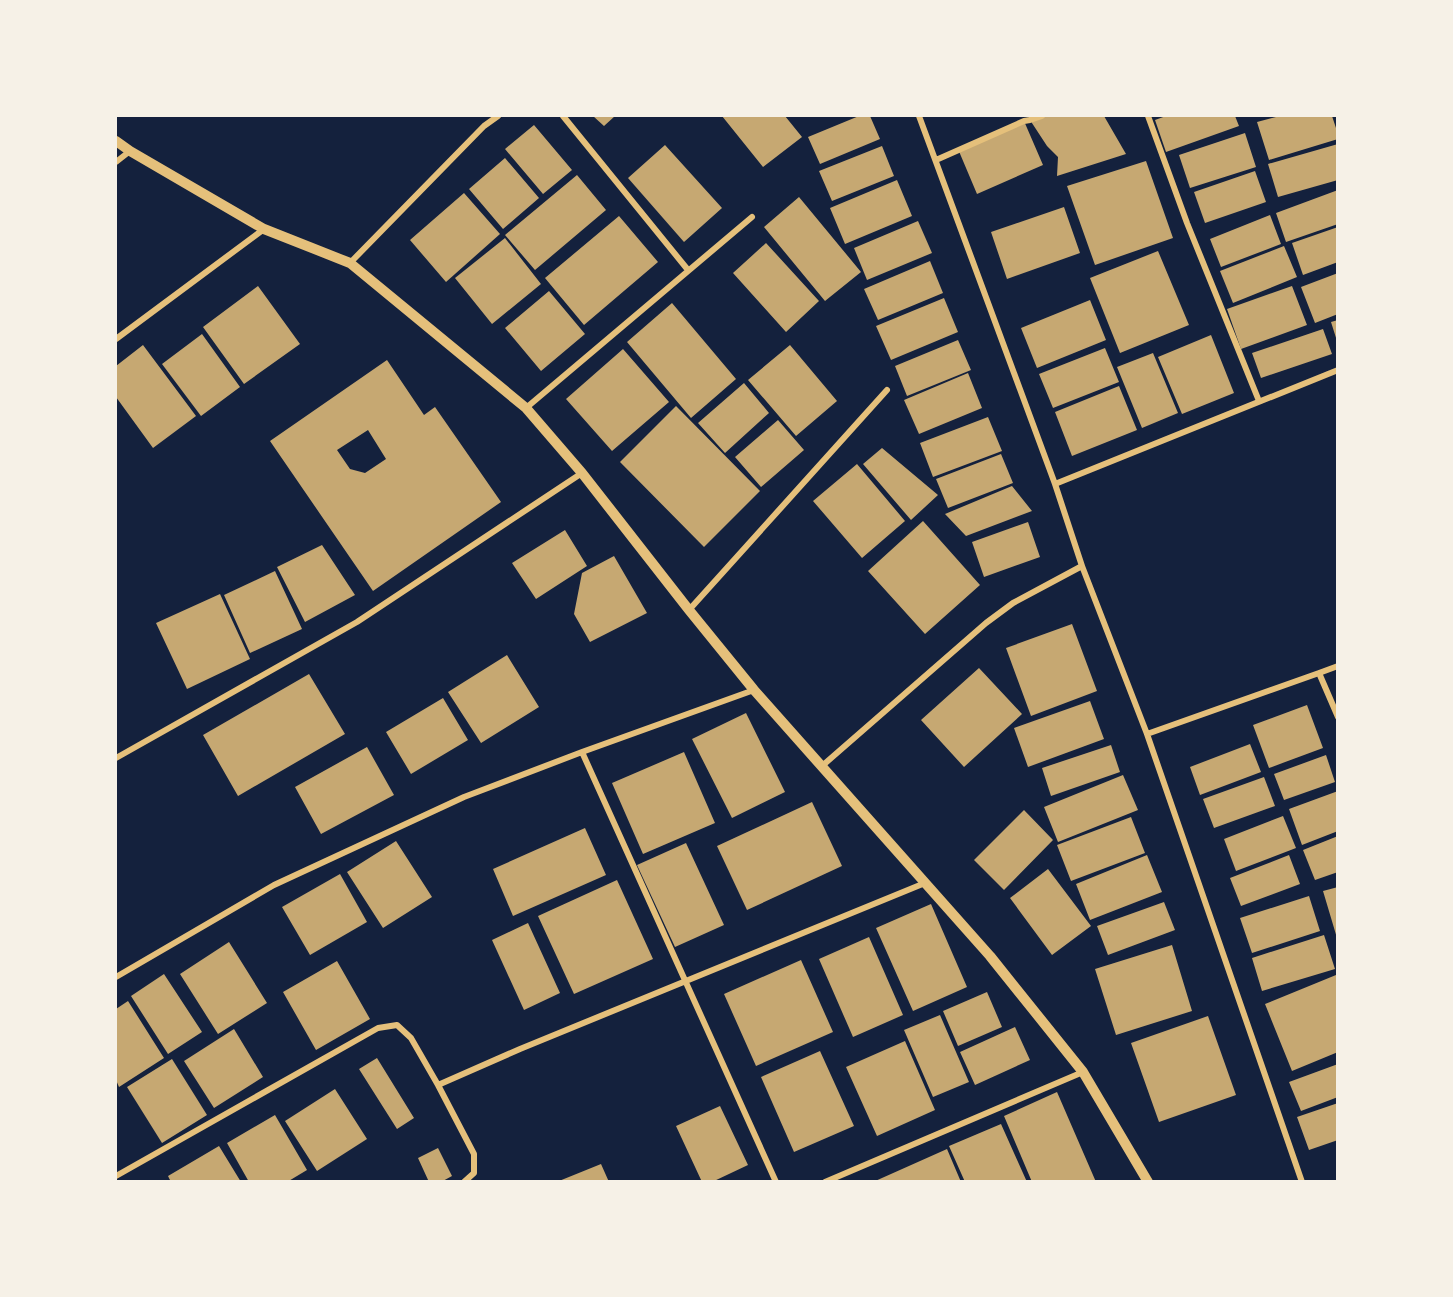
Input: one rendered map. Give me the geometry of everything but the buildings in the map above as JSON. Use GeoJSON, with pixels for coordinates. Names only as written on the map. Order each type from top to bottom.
{"type":"FeatureCollection","features":[{"type":"Feature","properties":{"kind":"street"},"geometry":{"type":"LineString","coordinates":[[350,263],[484,126],[498,116]]}},
{"type":"Feature","properties":{"kind":"street"},"geometry":{"type":"LineString","coordinates":[[563,116],[688,270]]}},
{"type":"Feature","properties":{"kind":"street"},"geometry":{"type":"LineString","coordinates":[[919,116],[1055,484],[1082,566],[1148,734],[1302,1182]]}},
{"type":"Feature","properties":{"kind":"street"},"geometry":{"type":"LineString","coordinates":[[936,160],[1024,121],[1042,116]]}},
{"type":"Feature","properties":{"kind":"street"},"geometry":{"type":"LineString","coordinates":[[1148,116],[1187,223],[1259,401]]}},
{"type":"Feature","properties":{"kind":"street"},"geometry":{"type":"LineString","coordinates":[[116,141],[264,229],[350,263],[526,408],[582,473],[754,690],[990,956],[1083,1072],[1148,1182]]}},
{"type":"Feature","properties":{"kind":"street"},"geometry":{"type":"LineString","coordinates":[[116,162],[130,151]]}},
{"type":"Feature","properties":{"kind":"street"},"geometry":{"type":"LineString","coordinates":[[526,408],[752,217]]}},
{"type":"Feature","properties":{"kind":"street"},"geometry":{"type":"LineString","coordinates":[[116,339],[264,229]]}},
{"type":"Feature","properties":{"kind":"street"},"geometry":{"type":"LineString","coordinates":[[1055,484],[1338,370]]}},
{"type":"Feature","properties":{"kind":"street"},"geometry":{"type":"LineString","coordinates":[[689,610],[887,390]]}},
{"type":"Feature","properties":{"kind":"street"},"geometry":{"type":"LineString","coordinates":[[116,758],[357,622],[582,473]]}},
{"type":"Feature","properties":{"kind":"street"},"geometry":{"type":"LineString","coordinates":[[822,766],[986,623],[1013,603],[1082,566]]}},
{"type":"Feature","properties":{"kind":"street"},"geometry":{"type":"LineString","coordinates":[[1148,734],[1338,666]]}},
{"type":"Feature","properties":{"kind":"street"},"geometry":{"type":"LineString","coordinates":[[1319,673],[1338,717]]}},
{"type":"Feature","properties":{"kind":"street"},"geometry":{"type":"LineString","coordinates":[[116,978],[274,885],[464,797],[754,690]]}},
{"type":"Feature","properties":{"kind":"street"},"geometry":{"type":"LineString","coordinates":[[582,752],[776,1182]]}},
{"type":"Feature","properties":{"kind":"street"},"geometry":{"type":"LineString","coordinates":[[438,1085],[520,1049],[925,883]]}},
{"type":"Feature","properties":{"kind":"street"},"geometry":{"type":"LineString","coordinates":[[116,1176],[378,1028],[397,1025],[411,1038],[474,1154],[474,1173],[464,1182]]}},
{"type":"Feature","properties":{"kind":"street"},"geometry":{"type":"LineString","coordinates":[[825,1182],[1083,1072]]}}]}
